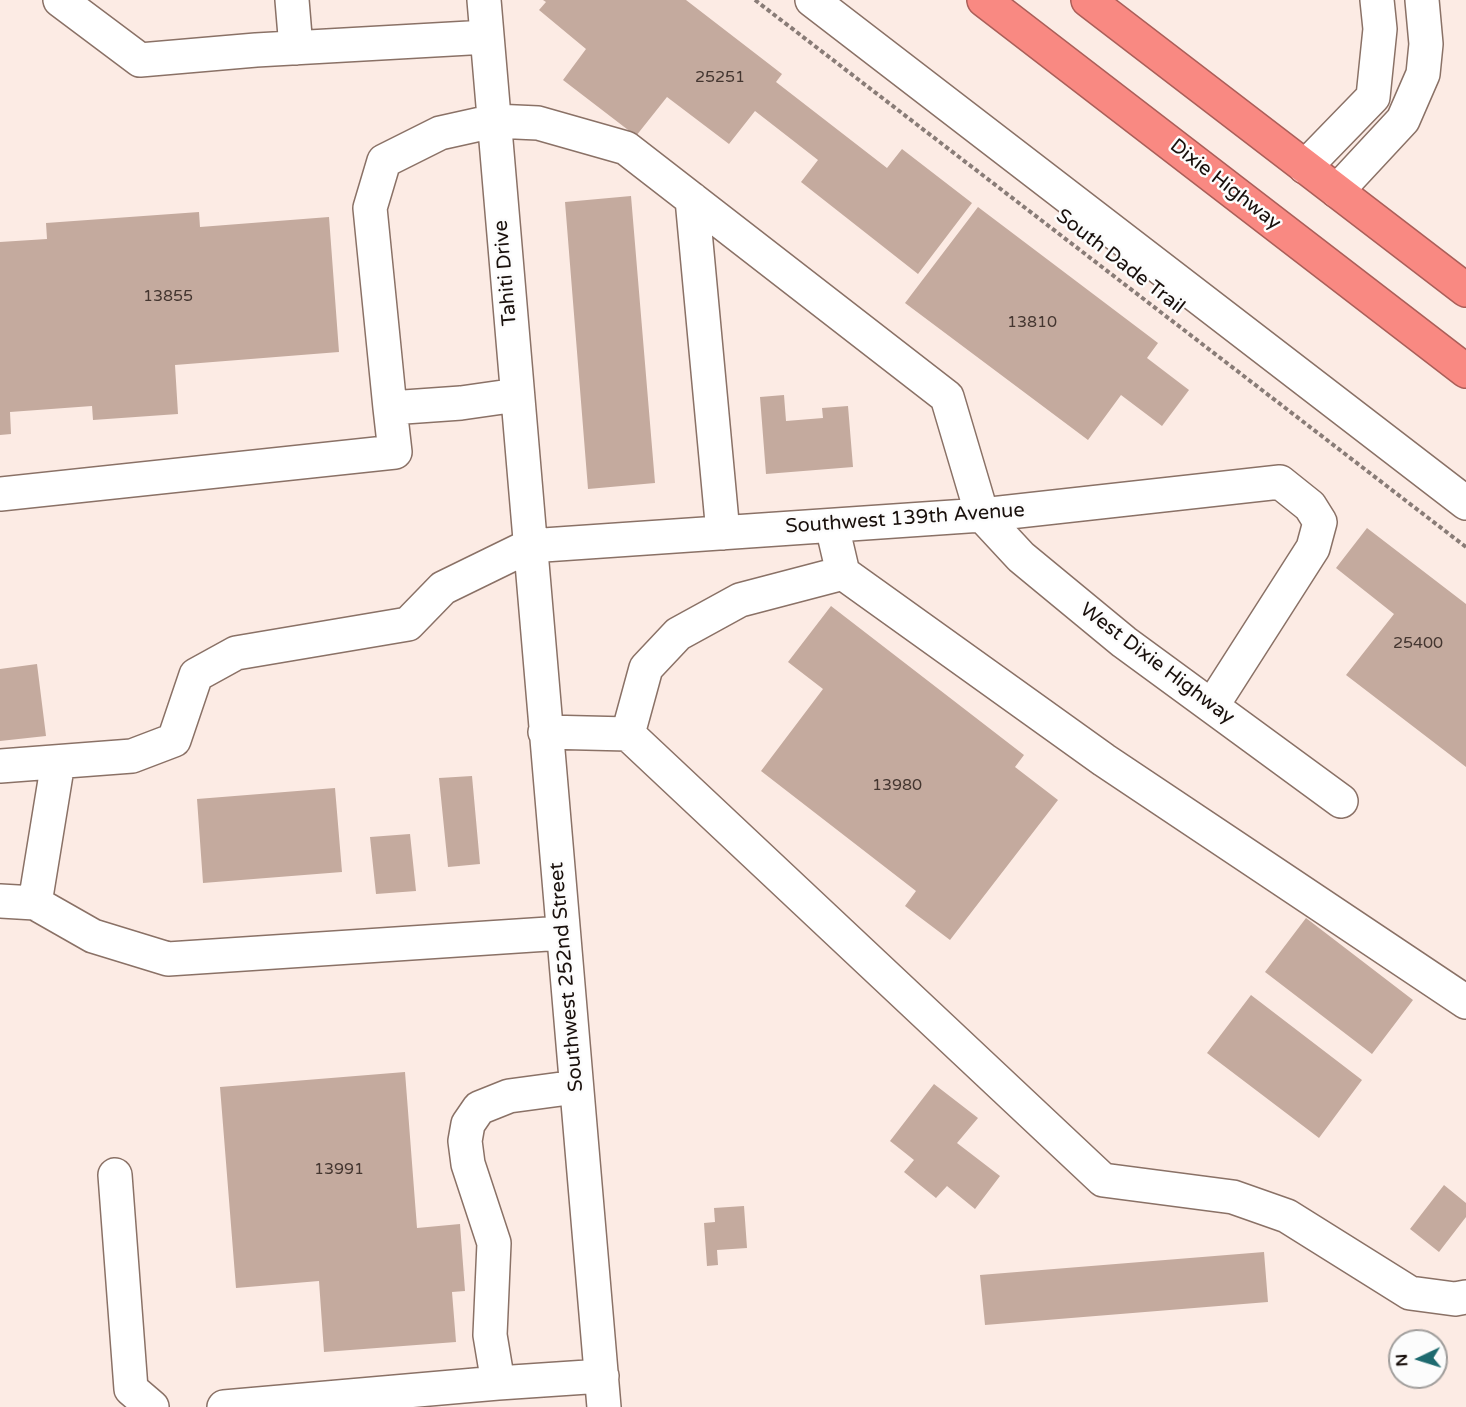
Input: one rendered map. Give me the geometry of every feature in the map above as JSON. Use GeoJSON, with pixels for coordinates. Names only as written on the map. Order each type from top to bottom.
{"type":"FeatureCollection","features":[{"type":"Feature","properties":{"kind":"highway","name":"Dixie Highway"},"geometry":{"type":"LineString","coordinates":[[984,0],[1466,371]]}},
{"type":"Feature","properties":{"kind":"highway"},"geometry":{"type":"LineString","coordinates":[[1088,0],[1466,290]]}},
{"type":"Feature","properties":{"kind":"street"},"geometry":{"type":"LineString","coordinates":[[60,0],[140,60],[487,37]]}},
{"type":"Feature","properties":{"kind":"street"},"geometry":{"type":"LineString","coordinates":[[292,0],[296,48]]}},
{"type":"Feature","properties":{"kind":"street","name":"Tahiti Drive"},"geometry":{"type":"LineString","coordinates":[[484,0],[529,546]]}},
{"type":"Feature","properties":{"kind":"street"},"geometry":{"type":"LineString","coordinates":[[812,0],[1466,503]]}},
{"type":"Feature","properties":{"kind":"street"},"geometry":{"type":"LineString","coordinates":[[1305,167],[1373,97],[1380,29],[1377,0]]}},
{"type":"Feature","properties":{"kind":"street"},"geometry":{"type":"LineString","coordinates":[[1337,191],[1403,120],[1423,74],[1425,44],[1422,0]]}},
{"type":"Feature","properties":{"kind":"street"},"geometry":{"type":"LineString","coordinates":[[0,494],[395,452],[370,208],[384,161],[440,133],[494,121],[538,123],[626,148],[947,397],[982,515]]}},
{"type":"Feature","properties":{"kind":"street"},"geometry":{"type":"LineString","coordinates":[[692,199],[723,533]]}},
{"type":"Feature","properties":{"kind":"street"},"geometry":{"type":"LineString","coordinates":[[390,408],[461,403],[517,395]]}},
{"type":"Feature","properties":{"kind":"street","name":"Southwest 139th Avenue"},"geometry":{"type":"LineString","coordinates":[[529,546],[982,515],[1280,482],[1310,506],[1320,522],[1313,548],[1212,706]]}},
{"type":"Feature","properties":{"kind":"street","name":"West Dixie Highway"},"geometry":{"type":"LineString","coordinates":[[982,515],[1021,557],[1050,583],[1124,642],[1341,801]]}},
{"type":"Feature","properties":{"kind":"street"},"geometry":{"type":"LineString","coordinates":[[832,526],[843,573],[1104,760],[1466,1002]]}},
{"type":"Feature","properties":{"kind":"street"},"geometry":{"type":"LineString","coordinates":[[0,766],[132,756],[174,740],[196,675],[236,653],[408,624],[443,588],[529,546]]}},
{"type":"Feature","properties":{"kind":"street","name":"Southwest 252nd Street"},"geometry":{"type":"LineString","coordinates":[[529,546],[603,1392]]}},
{"type":"Feature","properties":{"kind":"street"},"geometry":{"type":"LineString","coordinates":[[628,734],[646,668],[678,634],[740,600],[843,573]]}},
{"type":"Feature","properties":{"kind":"street"},"geometry":{"type":"LineString","coordinates":[[545,732],[628,734],[1103,1180],[1233,1197],[1287,1216],[1410,1293],[1455,1299],[1466,1297]]}},
{"type":"Feature","properties":{"kind":"street"},"geometry":{"type":"LineString","coordinates":[[35,903],[58,762]]}},
{"type":"Feature","properties":{"kind":"street"},"geometry":{"type":"LineString","coordinates":[[0,901],[35,903],[93,936],[168,959],[563,933]]}},
{"type":"Feature","properties":{"kind":"street"},"geometry":{"type":"LineString","coordinates":[[498,1383],[490,1335],[495,1243],[468,1164],[465,1140],[468,1124],[479,1108],[509,1096],[576,1088]]}},
{"type":"Feature","properties":{"kind":"street"},"geometry":{"type":"LineString","coordinates":[[115,1175],[131,1389],[152,1407]]}},
{"type":"Feature","properties":{"kind":"street"},"geometry":{"type":"LineString","coordinates":[[224,1407],[498,1383],[603,1392]]}},
{"type":"Feature","properties":{"kind":"path","name":"South Dade Trail"},"geometry":{"type":"LineString","coordinates":[[755,0],[1466,547]]}},
{"type":"Feature","properties":{"kind":"building"},"geometry":{"type":"Polygon","coordinates":[[[543,0],[686,0],[782,74],[776,82],[887,168],[902,149],[972,203],[918,274],[801,182],[818,160],[755,111],[729,144],[667,97],[636,136],[563,80],[586,49],[539,10],[546,2],[543,0]]]}},
{"type":"Feature","properties":{"kind":"building"},"geometry":{"type":"Polygon","coordinates":[[[631,196],[655,483],[588,489],[565,202],[631,196]]]}},
{"type":"Feature","properties":{"kind":"building"},"geometry":{"type":"Polygon","coordinates":[[[978,207],[1158,343],[1147,358],[1189,390],[1162,426],[1121,395],[1088,440],[905,303],[978,207]]]}},
{"type":"Feature","properties":{"kind":"building"},"geometry":{"type":"Polygon","coordinates":[[[199,212],[200,227],[329,217],[339,352],[175,365],[178,414],[93,420],[92,406],[10,412],[11,434],[0,435],[0,242],[47,239],[46,223],[199,212]]]}},
{"type":"Feature","properties":{"kind":"building"},"geometry":{"type":"Polygon","coordinates":[[[784,395],[786,421],[823,418],[822,408],[848,406],[853,467],[766,474],[760,397],[784,395]]]}},
{"type":"Feature","properties":{"kind":"building"},"geometry":{"type":"Polygon","coordinates":[[[1367,528],[1466,604],[1466,767],[1346,675],[1394,614],[1336,568],[1367,528]]]}},
{"type":"Feature","properties":{"kind":"building"},"geometry":{"type":"Polygon","coordinates":[[[831,606],[1024,755],[1015,767],[1058,800],[950,940],[905,906],[916,891],[761,771],[823,689],[788,662],[831,606]]]}},
{"type":"Feature","properties":{"kind":"building"},"geometry":{"type":"Polygon","coordinates":[[[37,664],[46,736],[0,741],[0,669],[37,664]]]}},
{"type":"Feature","properties":{"kind":"building"},"geometry":{"type":"Polygon","coordinates":[[[472,776],[480,864],[448,867],[439,778],[472,776]]]}},
{"type":"Feature","properties":{"kind":"building"},"geometry":{"type":"Polygon","coordinates":[[[335,788],[342,872],[203,883],[197,799],[335,788]]]}},
{"type":"Feature","properties":{"kind":"building"},"geometry":{"type":"Polygon","coordinates":[[[410,834],[416,891],[376,894],[370,837],[410,834]]]}},
{"type":"Feature","properties":{"kind":"building"},"geometry":{"type":"Polygon","coordinates":[[[1306,918],[1413,1000],[1372,1054],[1265,972],[1306,918]]]}},
{"type":"Feature","properties":{"kind":"building"},"geometry":{"type":"Polygon","coordinates":[[[1251,995],[1362,1080],[1319,1138],[1207,1053],[1251,995]]]}},
{"type":"Feature","properties":{"kind":"building"},"geometry":{"type":"Polygon","coordinates":[[[405,1072],[417,1228],[460,1224],[465,1291],[452,1292],[456,1342],[324,1352],[319,1281],[236,1288],[220,1087],[405,1072]]]}},
{"type":"Feature","properties":{"kind":"building"},"geometry":{"type":"Polygon","coordinates":[[[934,1084],[978,1118],[957,1143],[1000,1176],[975,1209],[947,1186],[936,1198],[904,1172],[914,1160],[890,1141],[934,1084]]]}},
{"type":"Feature","properties":{"kind":"building"},"geometry":{"type":"Polygon","coordinates":[[[1444,1185],[1466,1203],[1466,1217],[1439,1252],[1410,1229],[1444,1185]]]}},
{"type":"Feature","properties":{"kind":"building"},"geometry":{"type":"Polygon","coordinates":[[[744,1206],[747,1248],[717,1250],[718,1265],[707,1266],[704,1223],[715,1222],[714,1208],[744,1206]]]}},
{"type":"Feature","properties":{"kind":"building"},"geometry":{"type":"Polygon","coordinates":[[[1264,1252],[1268,1302],[985,1325],[980,1275],[1264,1252]]]}}]}
